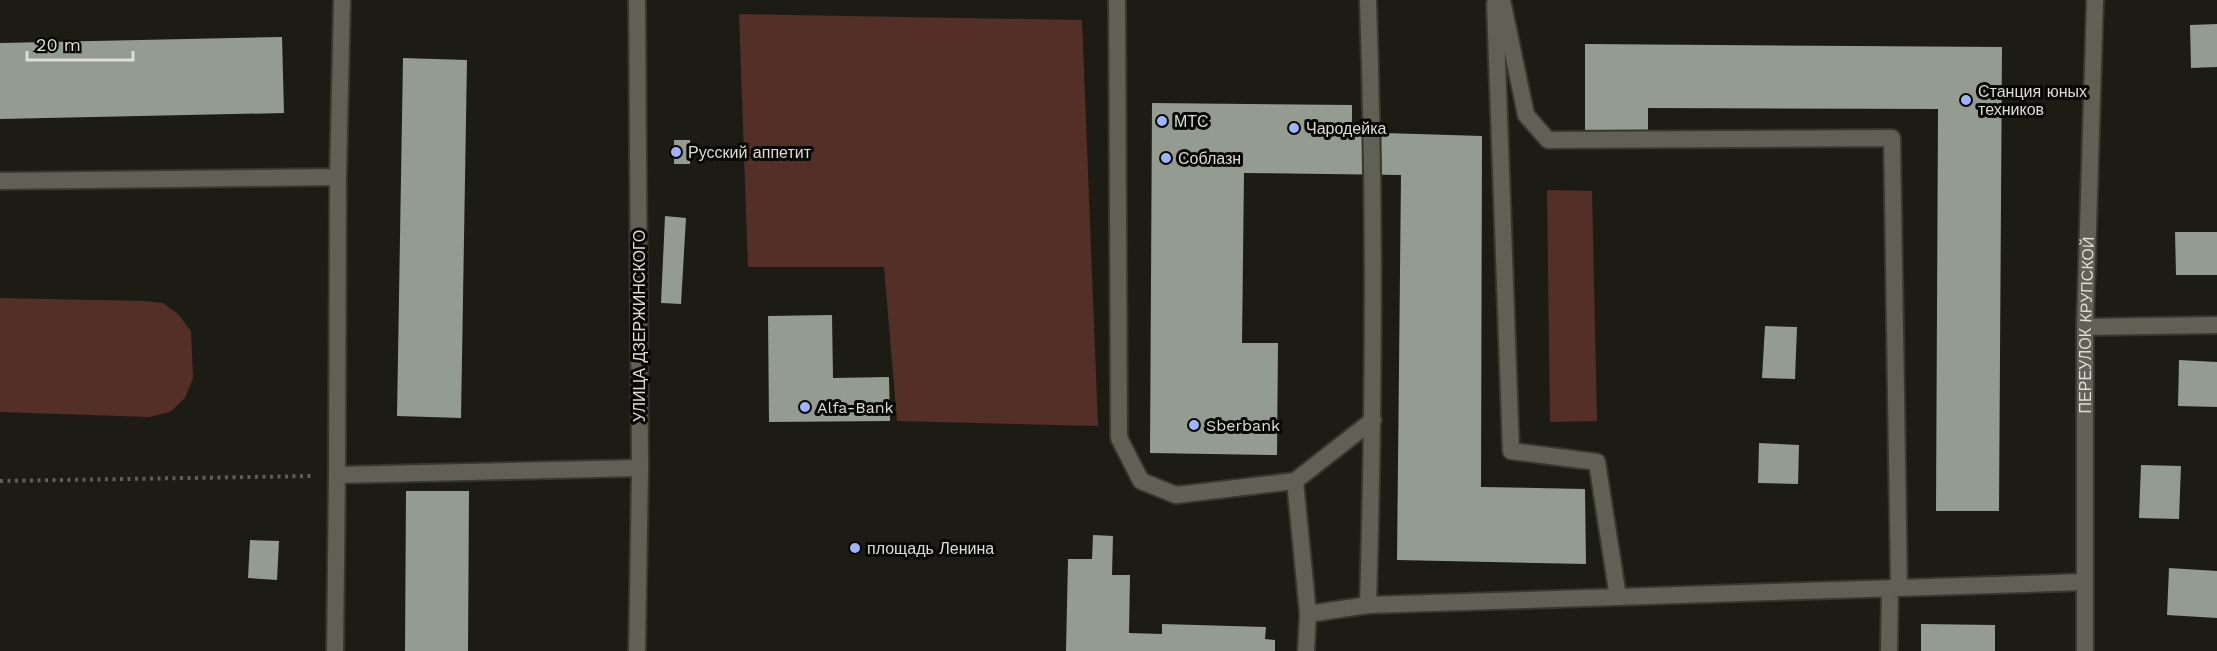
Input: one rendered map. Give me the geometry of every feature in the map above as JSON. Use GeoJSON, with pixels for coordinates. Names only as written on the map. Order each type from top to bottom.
{"type":"FeatureCollection","features":[{"type":"Feature","properties":{"kind":"street"},"geometry":{"type":"LineString","coordinates":[[335,651],[338,177],[342,0]]}},
{"type":"Feature","properties":{"kind":"street","name":"УЛИЦА ДЗЕРЖИНСКОГО"},"geometry":{"type":"LineString","coordinates":[[637,0],[640,468],[637,651]]}},
{"type":"Feature","properties":{"kind":"street"},"geometry":{"type":"LineString","coordinates":[[1117,0],[1119,438],[1141,481],[1176,495],[1295,481],[1373,420]]}},
{"type":"Feature","properties":{"kind":"street"},"geometry":{"type":"LineString","coordinates":[[1368,0],[1373,168],[1373,420],[1368,605]]}},
{"type":"Feature","properties":{"kind":"street"},"geometry":{"type":"LineString","coordinates":[[1495,0],[1511,451],[1597,462],[1618,597]]}},
{"type":"Feature","properties":{"kind":"street"},"geometry":{"type":"LineString","coordinates":[[1502,0],[1526,115],[1548,140],[1892,138],[1895,588],[1889,651]]}},
{"type":"Feature","properties":{"kind":"street","name":"ПЕРЕУЛОК КРУПСКОЙ"},"geometry":{"type":"LineString","coordinates":[[2085,651],[2085,327],[2095,0]]}},
{"type":"Feature","properties":{"kind":"street"},"geometry":{"type":"LineString","coordinates":[[0,181],[338,177]]}},
{"type":"Feature","properties":{"kind":"street"},"geometry":{"type":"LineString","coordinates":[[2085,327],[2217,326]]}},
{"type":"Feature","properties":{"kind":"street"},"geometry":{"type":"LineString","coordinates":[[337,475],[640,468]]}},
{"type":"Feature","properties":{"kind":"street"},"geometry":{"type":"LineString","coordinates":[[1295,481],[1308,614],[1306,651]]}},
{"type":"Feature","properties":{"kind":"street"},"geometry":{"type":"LineString","coordinates":[[1308,614],[1368,605],[2085,582]]}},
{"type":"Feature","properties":{"kind":"path"},"geometry":{"type":"LineString","coordinates":[[0,481],[337,475]]}},
{"type":"Feature","properties":{"kind":"shaded area"},"geometry":{"type":"Polygon","coordinates":[[[739,14],[1082,20],[1098,426],[897,421],[884,267],[748,267],[739,14]]]}},
{"type":"Feature","properties":{"kind":"shaded area"},"geometry":{"type":"Polygon","coordinates":[[[1547,190],[1592,191],[1597,421],[1550,422],[1547,190]]]}},
{"type":"Feature","properties":{"kind":"shaded area"},"geometry":{"type":"Polygon","coordinates":[[[0,298],[163,303],[178,314],[191,331],[193,378],[185,398],[170,412],[149,417],[0,412],[0,298]]]}},
{"type":"Feature","properties":{"kind":"building"},"geometry":{"type":"Polygon","coordinates":[[[2217,24],[2217,67],[2191,68],[2190,25],[2217,24]]]}},
{"type":"Feature","properties":{"kind":"building"},"geometry":{"type":"Polygon","coordinates":[[[282,37],[284,113],[0,119],[0,43],[282,37]]]}},
{"type":"Feature","properties":{"kind":"building"},"geometry":{"type":"Polygon","coordinates":[[[1585,44],[2002,47],[1999,511],[1936,511],[1938,109],[1648,108],[1648,139],[1585,138],[1585,44]]]}},
{"type":"Feature","properties":{"kind":"building"},"geometry":{"type":"Polygon","coordinates":[[[403,58],[467,60],[461,418],[397,416],[403,58]]]}},
{"type":"Feature","properties":{"kind":"building"},"geometry":{"type":"Polygon","coordinates":[[[1152,103],[1352,105],[1352,132],[1482,136],[1481,487],[1585,489],[1586,564],[1397,560],[1401,175],[1244,173],[1242,343],[1278,343],[1277,455],[1150,453],[1152,103]]]}},
{"type":"Feature","properties":{"kind":"building"},"geometry":{"type":"Polygon","coordinates":[[[674,140],[690,140],[690,164],[674,164],[674,140]]]}},
{"type":"Feature","properties":{"kind":"building"},"geometry":{"type":"Polygon","coordinates":[[[665,216],[686,218],[681,304],[661,303],[665,216]]]}},
{"type":"Feature","properties":{"kind":"building"},"geometry":{"type":"Polygon","coordinates":[[[2175,232],[2217,232],[2217,275],[2176,275],[2175,232]]]}},
{"type":"Feature","properties":{"kind":"building"},"geometry":{"type":"Polygon","coordinates":[[[832,315],[833,378],[889,377],[890,421],[769,422],[768,316],[832,315]]]}},
{"type":"Feature","properties":{"kind":"building"},"geometry":{"type":"Polygon","coordinates":[[[1765,326],[1797,327],[1795,379],[1762,378],[1765,326]]]}},
{"type":"Feature","properties":{"kind":"building"},"geometry":{"type":"Polygon","coordinates":[[[2179,360],[2217,362],[2217,407],[2178,406],[2179,360]]]}},
{"type":"Feature","properties":{"kind":"building"},"geometry":{"type":"Polygon","coordinates":[[[1759,443],[1799,445],[1798,484],[1758,483],[1759,443]]]}},
{"type":"Feature","properties":{"kind":"building"},"geometry":{"type":"Polygon","coordinates":[[[2141,465],[2181,466],[2179,519],[2139,518],[2141,465]]]}},
{"type":"Feature","properties":{"kind":"building"},"geometry":{"type":"Polygon","coordinates":[[[406,491],[469,491],[468,651],[405,651],[406,491]]]}},
{"type":"Feature","properties":{"kind":"building"},"geometry":{"type":"Polygon","coordinates":[[[1093,535],[1113,536],[1112,575],[1130,575],[1129,633],[1162,634],[1162,624],[1266,627],[1265,639],[1275,640],[1275,651],[1066,651],[1068,559],[1092,559],[1093,535]]]}},
{"type":"Feature","properties":{"kind":"building"},"geometry":{"type":"Polygon","coordinates":[[[250,540],[279,541],[277,580],[248,578],[250,540]]]}},
{"type":"Feature","properties":{"kind":"building"},"geometry":{"type":"Polygon","coordinates":[[[2169,568],[2217,571],[2217,618],[2167,615],[2169,568]]]}},
{"type":"Feature","properties":{"kind":"building"},"geometry":{"type":"Polygon","coordinates":[[[1921,624],[1995,625],[1995,651],[1921,651],[1921,624]]]}},
{"type":"Feature","properties":{"kind":"place","name":"Станция юных техников"},"geometry":{"type":"Point","coordinates":[1966,100]}},
{"type":"Feature","properties":{"kind":"place","name":"МТС"},"geometry":{"type":"Point","coordinates":[1162,121]}},
{"type":"Feature","properties":{"kind":"place","name":"Чародейка"},"geometry":{"type":"Point","coordinates":[1294,128]}},
{"type":"Feature","properties":{"kind":"place","name":"Русский аппетит"},"geometry":{"type":"Point","coordinates":[676,152]}},
{"type":"Feature","properties":{"kind":"place","name":"Соблазн"},"geometry":{"type":"Point","coordinates":[1166,158]}},
{"type":"Feature","properties":{"kind":"place","name":"Alfa-Bank"},"geometry":{"type":"Point","coordinates":[805,407]}},
{"type":"Feature","properties":{"kind":"place","name":"Sberbank"},"geometry":{"type":"Point","coordinates":[1194,425]}},
{"type":"Feature","properties":{"kind":"place","name":"площадь Ленина"},"geometry":{"type":"Point","coordinates":[855,548]}}]}
